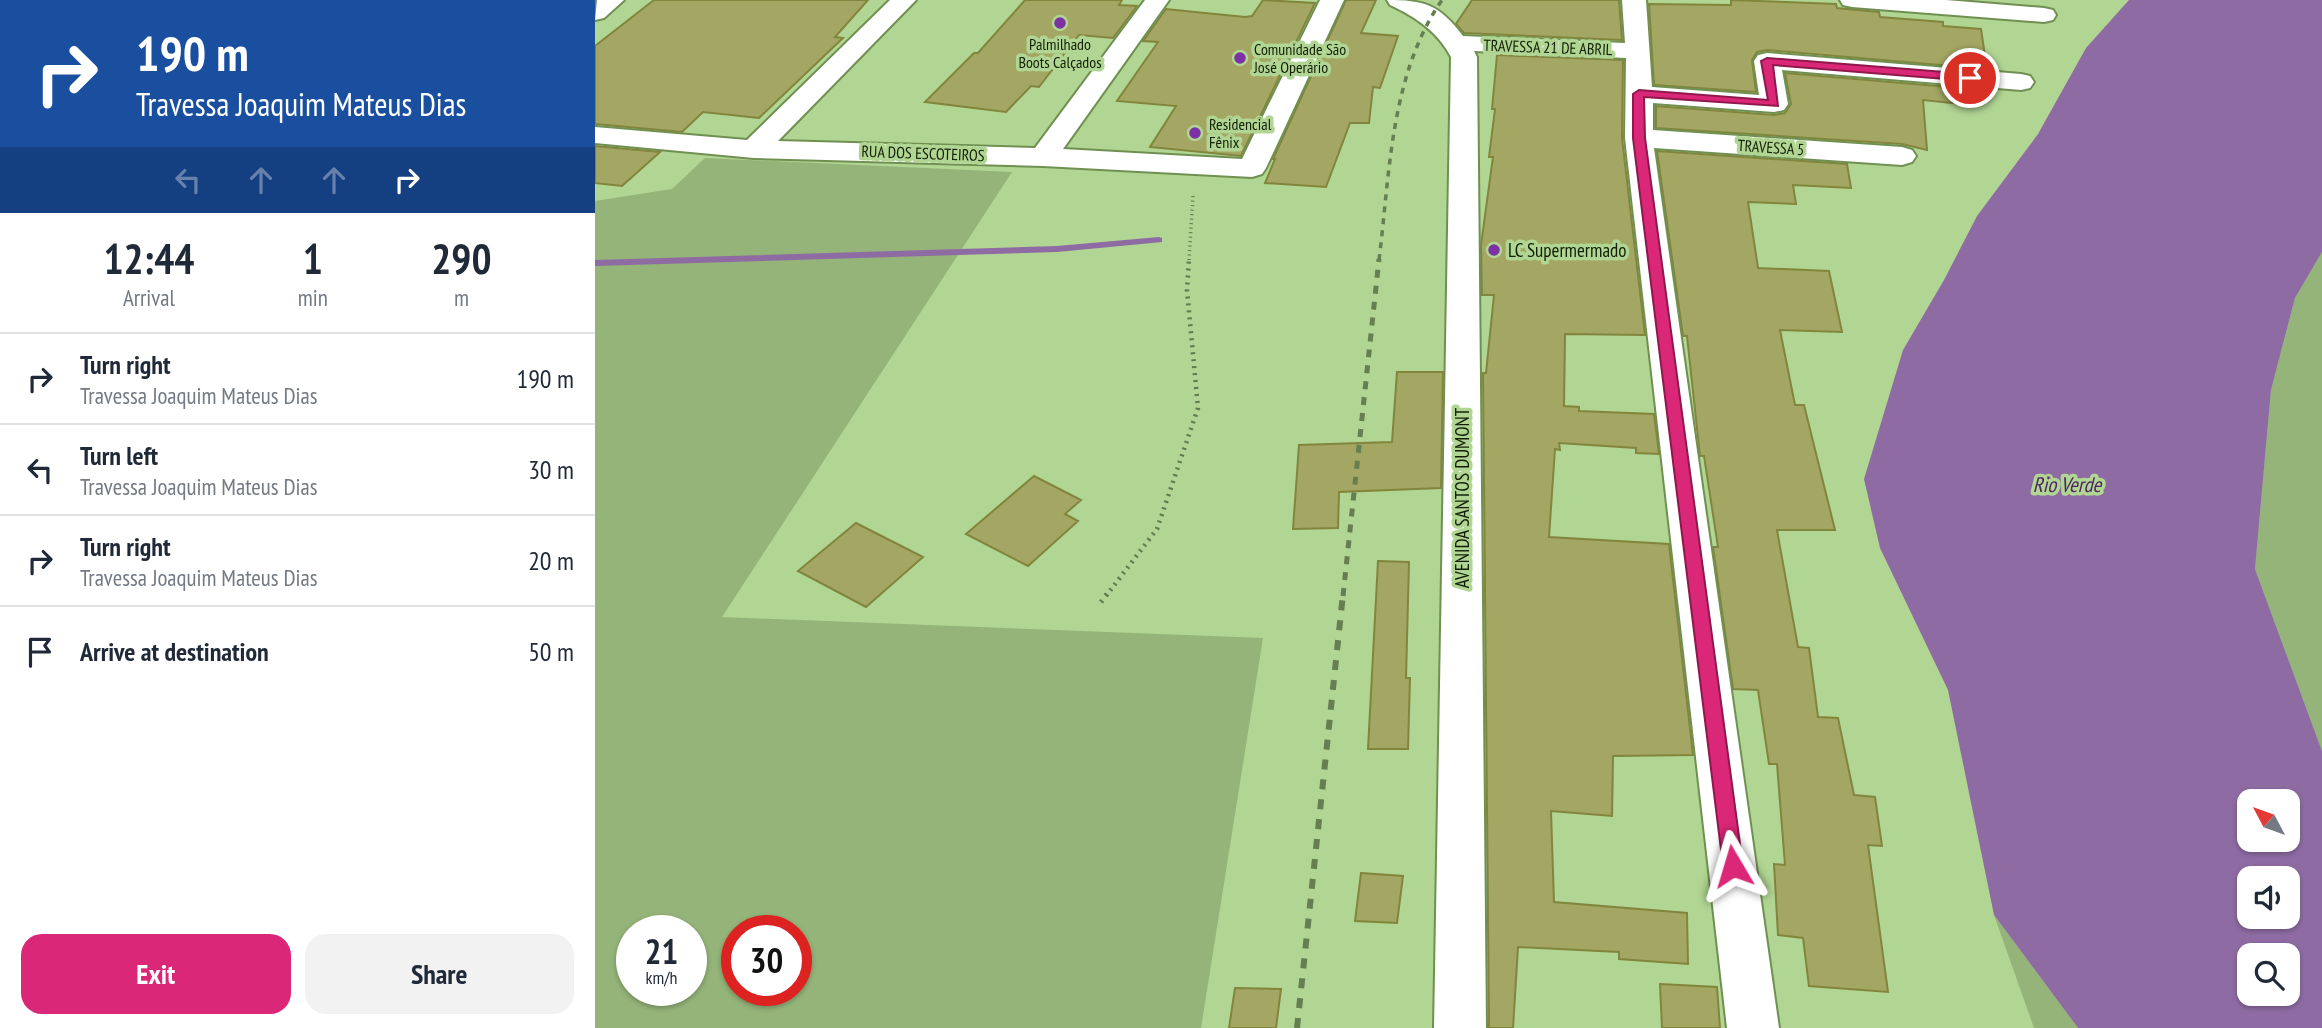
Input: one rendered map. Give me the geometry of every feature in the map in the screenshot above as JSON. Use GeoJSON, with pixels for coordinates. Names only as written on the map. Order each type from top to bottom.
{"type":"FeatureCollection","features":[{"type":"Feature","properties":{"kind":"street"},"geometry":{"type":"LineString","coordinates":[[595,13],[613,0]]}},
{"type":"Feature","properties":{"kind":"street"},"geometry":{"type":"LineString","coordinates":[[754,149],[904,0]]}},
{"type":"Feature","properties":{"kind":"street"},"geometry":{"type":"LineString","coordinates":[[1043,157],[1157,0]]}},
{"type":"Feature","properties":{"kind":"street","name":"RUA DOS ESCOTEIROS"},"geometry":{"type":"LineString","coordinates":[[595,135],[754,149],[1043,157],[1252,168],[1332,0]]}},
{"type":"Feature","properties":{"kind":"street"},"geometry":{"type":"LineString","coordinates":[[1399,0],[1431,16],[1458,43]]}},
{"type":"Feature","properties":{"kind":"street"},"geometry":{"type":"LineString","coordinates":[[1634,0],[1639,51],[1639,138],[1753,1028]]}},
{"type":"Feature","properties":{"kind":"street"},"geometry":{"type":"LineString","coordinates":[[1863,0],[2044,15]]}},
{"type":"Feature","properties":{"kind":"street","name":"TRAVESSA 21 DE ABRIL"},"geometry":{"type":"LineString","coordinates":[[1458,43],[1639,51]]}},
{"type":"Feature","properties":{"kind":"street","name":"AVENIDA SANTOS DUMONT"},"geometry":{"type":"LineString","coordinates":[[1458,43],[1464,57],[1460,1028]]}},
{"type":"Feature","properties":{"kind":"street"},"geometry":{"type":"LineString","coordinates":[[1639,94],[1774,104],[1767,61],[2021,82]]}},
{"type":"Feature","properties":{"kind":"street","name":"TRAVESSA 5"},"geometry":{"type":"LineString","coordinates":[[1639,138],[1902,156]]}},
{"type":"Feature","properties":{"kind":"path"},"geometry":{"type":"LineString","coordinates":[[1101,602],[1157,529],[1198,408],[1187,290],[1194,178],[1200,165]]}},
{"type":"Feature","properties":{"kind":"green space"},"geometry":{"type":"Polygon","coordinates":[[[705,158],[1012,172],[722,617],[1263,638],[1201,1028],[595,1028],[595,201],[672,189],[705,158]]]}},
{"type":"Feature","properties":{"kind":"green space"},"geometry":{"type":"Polygon","coordinates":[[[2322,252],[2322,751],[2255,569],[2271,390],[2295,298],[2322,252]]]}},
{"type":"Feature","properties":{"kind":"green space"},"geometry":{"type":"Polygon","coordinates":[[[1994,915],[2078,1028],[2034,1028],[1994,915]]]}},
{"type":"Feature","properties":{"kind":"water","name":"Rio Verde"},"geometry":{"type":"Polygon","coordinates":[[[2129,0],[2322,0],[2322,252],[2295,298],[2271,390],[2255,569],[2322,751],[2322,1028],[2078,1028],[1994,915],[1948,690],[1880,548],[1864,479],[1903,350],[1977,216],[2038,134],[2086,48],[2129,0]]]}},
{"type":"Feature","properties":{"kind":"building"},"geometry":{"type":"Polygon","coordinates":[[[654,0],[868,0],[835,37],[843,38],[759,118],[703,112],[682,132],[595,124],[595,46],[654,0]]]}},
{"type":"Feature","properties":{"kind":"building"},"geometry":{"type":"Polygon","coordinates":[[[1025,0],[1122,0],[1119,5],[1137,6],[1113,38],[1079,35],[1039,87],[1031,86],[1006,112],[925,102],[974,53],[978,53],[1025,0]]]}},
{"type":"Feature","properties":{"kind":"building"},"geometry":{"type":"Polygon","coordinates":[[[1263,0],[1315,3],[1241,156],[1150,147],[1176,106],[1117,101],[1158,42],[1143,41],[1166,9],[1245,17],[1252,16],[1263,0]]]}},
{"type":"Feature","properties":{"kind":"building"},"geometry":{"type":"Polygon","coordinates":[[[1346,0],[1376,0],[1361,33],[1398,36],[1380,88],[1373,87],[1369,123],[1350,123],[1326,187],[1265,183],[1273,159],[1346,0]]]}},
{"type":"Feature","properties":{"kind":"building"},"geometry":{"type":"Polygon","coordinates":[[[1472,0],[1619,0],[1622,40],[1464,33],[1456,24],[1472,0]]]}},
{"type":"Feature","properties":{"kind":"building"},"geometry":{"type":"Polygon","coordinates":[[[1731,0],[1836,4],[1837,8],[1879,12],[1880,17],[1943,22],[1943,26],[1981,29],[1987,69],[1767,50],[1757,52],[1752,60],[1756,92],[1654,85],[1649,4],[1731,5],[1731,0]]]}},
{"type":"Feature","properties":{"kind":"building"},"geometry":{"type":"Polygon","coordinates":[[[1497,55],[1623,60],[1622,138],[1645,335],[1565,334],[1564,406],[1579,407],[1579,411],[1654,414],[1659,454],[1636,453],[1636,448],[1559,443],[1560,450],[1555,449],[1549,537],[1669,544],[1693,755],[1613,756],[1612,816],[1551,811],[1554,902],[1687,913],[1688,964],[1619,959],[1619,952],[1518,947],[1513,1028],[1489,1028],[1483,373],[1486,373],[1494,295],[1482,295],[1481,245],[1493,157],[1489,157],[1495,109],[1492,109],[1497,55]]]}},
{"type":"Feature","properties":{"kind":"building"},"geometry":{"type":"Polygon","coordinates":[[[1785,73],[1960,88],[1961,104],[1923,100],[1927,150],[1902,144],[1656,128],[1656,106],[1774,115],[1785,113],[1791,104],[1785,73]]]}},
{"type":"Feature","properties":{"kind":"building"},"geometry":{"type":"Polygon","coordinates":[[[595,146],[660,152],[622,186],[595,183],[595,146]]]}},
{"type":"Feature","properties":{"kind":"building"},"geometry":{"type":"Polygon","coordinates":[[[1657,151],[1847,164],[1851,188],[1793,185],[1796,204],[1748,202],[1758,268],[1829,271],[1842,332],[1780,330],[1795,405],[1804,405],[1835,530],[1777,530],[1798,647],[1809,648],[1818,717],[1838,718],[1854,795],[1875,797],[1882,846],[1868,845],[1888,992],[1809,986],[1803,938],[1778,935],[1774,864],[1785,865],[1777,764],[1769,764],[1758,690],[1733,689],[1713,547],[1718,547],[1704,456],[1700,456],[1687,336],[1683,336],[1657,151]]]}},
{"type":"Feature","properties":{"kind":"building"},"geometry":{"type":"Polygon","coordinates":[[[1397,372],[1443,372],[1441,488],[1339,492],[1338,528],[1293,529],[1299,445],[1392,442],[1397,372]]]}},
{"type":"Feature","properties":{"kind":"building"},"geometry":{"type":"Polygon","coordinates":[[[1034,476],[1081,500],[1065,514],[1078,521],[1028,566],[966,534],[1034,476]]]}},
{"type":"Feature","properties":{"kind":"building"},"geometry":{"type":"Polygon","coordinates":[[[856,523],[923,557],[866,607],[798,571],[856,523]]]}},
{"type":"Feature","properties":{"kind":"building"},"geometry":{"type":"Polygon","coordinates":[[[1378,561],[1409,562],[1406,678],[1410,678],[1408,749],[1368,749],[1378,561]]]}},
{"type":"Feature","properties":{"kind":"building"},"geometry":{"type":"Polygon","coordinates":[[[1361,873],[1403,876],[1397,923],[1355,921],[1361,873]]]}},
{"type":"Feature","properties":{"kind":"building"},"geometry":{"type":"Polygon","coordinates":[[[1660,984],[1717,987],[1720,1028],[1662,1028],[1660,984]]]}},
{"type":"Feature","properties":{"kind":"building"},"geometry":{"type":"Polygon","coordinates":[[[1235,988],[1281,989],[1276,1028],[1229,1028],[1235,988]]]}},
{"type":"Feature","properties":{"kind":"waterway"},"geometry":{"type":"LineString","coordinates":[[595,263],[1057,249],[1159,240]]}},
{"type":"Feature","properties":{"kind":"railway"},"geometry":{"type":"LineString","coordinates":[[1379,260],[1390,159],[1402,92],[1425,29],[1442,0]]}},
{"type":"Feature","properties":{"kind":"railway"},"geometry":{"type":"LineString","coordinates":[[1343,596],[1379,259]]}},
{"type":"Feature","properties":{"kind":"railway"},"geometry":{"type":"LineString","coordinates":[[1297,1028],[1343,594]]}},
{"type":"Feature","properties":{"kind":"place","name":"Palmilhado Boots Calçados"},"geometry":{"type":"Point","coordinates":[1060,23]}},
{"type":"Feature","properties":{"kind":"place","name":"Comunidade São José Operário"},"geometry":{"type":"Point","coordinates":[1240,58]}},
{"type":"Feature","properties":{"kind":"place","name":"Residencial Fênix"},"geometry":{"type":"Point","coordinates":[1195,133]}},
{"type":"Feature","properties":{"kind":"place","name":"LC Supermermado"},"geometry":{"type":"Point","coordinates":[1494,250]}},
{"type":"Feature","properties":{"kind":"route"},"geometry":{"type":"LineString","coordinates":[[1733,866],[1639,138],[1639,94],[1774,104],[1767,61],[1970,78]]}}]}
